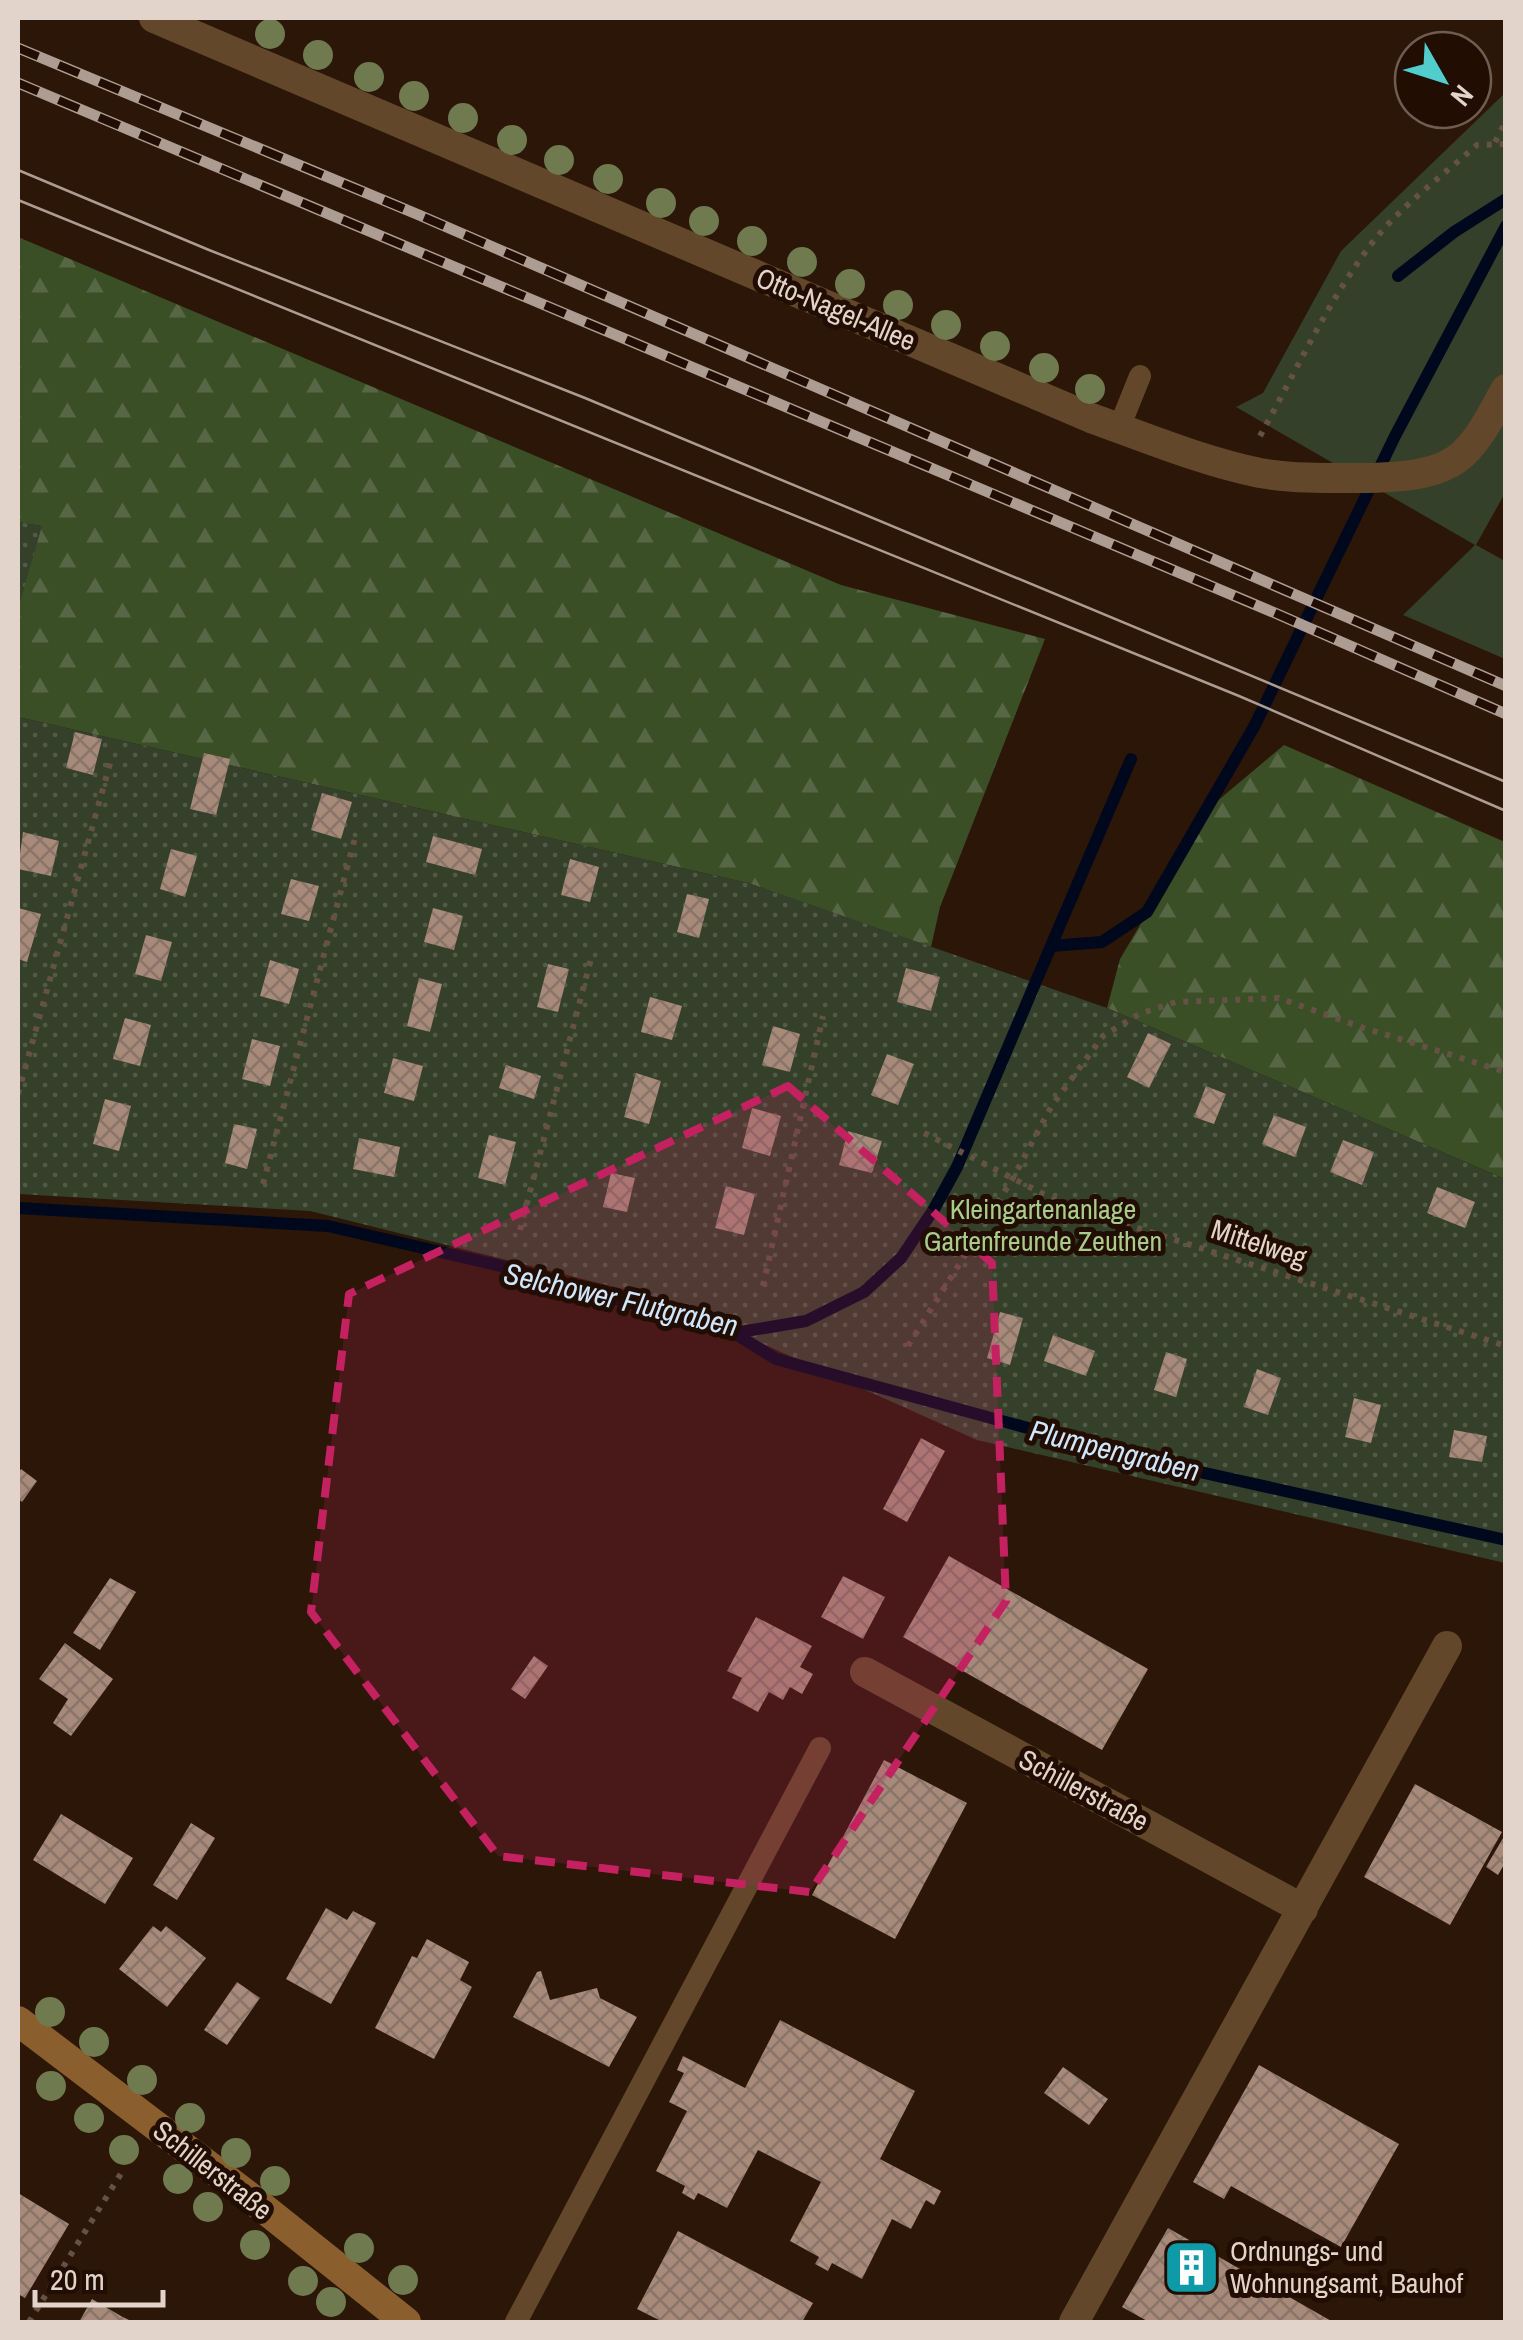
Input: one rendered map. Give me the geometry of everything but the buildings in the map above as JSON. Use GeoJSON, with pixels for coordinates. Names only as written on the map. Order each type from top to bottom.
{"type":"FeatureCollection","features":[{"type":"Feature","properties":{"kind":"street","name":"Otto-Nagel-Allee"},"geometry":{"type":"LineString","coordinates":[[154,18],[1119,428],[1200,458],[1281,475],[1400,477],[1442,468],[1462,455],[1480,434],[1506,389]]}},
{"type":"Feature","properties":{"kind":"street"},"geometry":{"type":"LineString","coordinates":[[1074,2322],[1447,1646]]}},
{"type":"Feature","properties":{"kind":"street","name":"Schillerstraße"},"geometry":{"type":"LineString","coordinates":[[865,1672],[1303,1909]]}},
{"type":"Feature","properties":{"kind":"street","name":"Schillerstraße"},"geometry":{"type":"LineString","coordinates":[[18,2021],[406,2322]]}},
{"type":"Feature","properties":{"kind":"lane"},"geometry":{"type":"LineString","coordinates":[[1119,428],[1140,376]]}},
{"type":"Feature","properties":{"kind":"lane"},"geometry":{"type":"LineString","coordinates":[[516,2322],[820,1748]]}},
{"type":"Feature","properties":{"kind":"path"},"geometry":{"type":"LineString","coordinates":[[1495,143],[1506,121]]}},
{"type":"Feature","properties":{"kind":"path"},"geometry":{"type":"LineString","coordinates":[[1242,468],[1370,246],[1477,144],[1506,144]]}},
{"type":"Feature","properties":{"kind":"path"},"geometry":{"type":"LineString","coordinates":[[18,1094],[111,760]]}},
{"type":"Feature","properties":{"kind":"path"},"geometry":{"type":"LineString","coordinates":[[263,1184],[356,834]]}},
{"type":"Feature","properties":{"kind":"path"},"geometry":{"type":"LineString","coordinates":[[520,1230],[592,955]]}},
{"type":"Feature","properties":{"kind":"path"},"geometry":{"type":"LineString","coordinates":[[908,1346],[1051,1108],[1103,1036],[1139,1014],[1176,1002],[1279,998],[1506,1072]]}},
{"type":"Feature","properties":{"kind":"path"},"geometry":{"type":"LineString","coordinates":[[762,1286],[823,1016]]}},
{"type":"Feature","properties":{"kind":"path","name":"Mittelweg"},"geometry":{"type":"LineString","coordinates":[[924,1132],[1063,1204],[1506,1346]]}},
{"type":"Feature","properties":{"kind":"path"},"geometry":{"type":"LineString","coordinates":[[29,2322],[122,2172]]}},
{"type":"Feature","properties":{"kind":"highlighted area"},"geometry":{"type":"Polygon","coordinates":[[[788,1086],[992,1263],[1006,1601],[810,1892],[498,1856],[311,1612],[349,1294],[788,1086]]]}},
{"type":"Feature","properties":{"kind":"green space"},"geometry":{"type":"Polygon","coordinates":[[[1505,93],[1505,493],[1476,545],[1505,561],[1505,659],[1403,615],[1475,545],[1236,407],[1263,393],[1341,251],[1467,130],[1493,130],[1493,105],[1505,93]]]}},
{"type":"Feature","properties":{"kind":"green space"},"geometry":{"type":"Polygon","coordinates":[[[18,237],[841,585],[1045,639],[940,907],[931,947],[748,883],[18,717],[18,608],[41,526],[18,522],[18,237]]]}},
{"type":"Feature","properties":{"kind":"green space"},"geometry":{"type":"Polygon","coordinates":[[[18,522],[42,526],[18,608],[18,522]]]}},
{"type":"Feature","properties":{"kind":"green space","name":"Kleingartenanlage Gartenfreunde Zeuthen"},"geometry":{"type":"Polygon","coordinates":[[[18,717],[748,883],[1107,1008],[1505,1179],[1505,1563],[977,1440],[663,1299],[310,1211],[18,1194],[18,717]]]}},
{"type":"Feature","properties":{"kind":"green space"},"geometry":{"type":"Polygon","coordinates":[[[1284,745],[1505,842],[1505,1179],[1107,1008],[1120,959],[1209,808],[1284,745]]]}},
{"type":"Feature","properties":{"kind":"waterway"},"geometry":{"type":"LineString","coordinates":[[1398,276],[1454,232],[1506,199]]}},
{"type":"Feature","properties":{"kind":"waterway","name":"Selchower Flutgraben"},"geometry":{"type":"LineString","coordinates":[[18,1208],[328,1226],[501,1266],[734,1333],[806,1321],[864,1292],[901,1258],[957,1167],[1051,946],[1102,942],[1147,912],[1255,725],[1395,436],[1506,226]]}},
{"type":"Feature","properties":{"kind":"waterway"},"geometry":{"type":"LineString","coordinates":[[1051,946],[1131,759]]}},
{"type":"Feature","properties":{"kind":"waterway","name":"Plumpengraben"},"geometry":{"type":"LineString","coordinates":[[734,1333],[776,1359],[1137,1458],[1506,1540]]}},
{"type":"Feature","properties":{"kind":"tram line"},"geometry":{"type":"LineString","coordinates":[[18,170],[585,398],[1506,782]]}},
{"type":"Feature","properties":{"kind":"tram line"},"geometry":{"type":"LineString","coordinates":[[18,200],[1239,696],[1506,811]]}},
{"type":"Feature","properties":{"kind":"railway"},"geometry":{"type":"LineString","coordinates":[[18,48],[419,215],[1506,686]]}},
{"type":"Feature","properties":{"kind":"railway"},"geometry":{"type":"LineString","coordinates":[[18,83],[1506,714]]}},
{"type":"Feature","properties":{"kind":"place","name":"Ordnungs- und Wohnungsamt, Bauhof"},"geometry":{"type":"Point","coordinates":[1191,2267]}}]}
